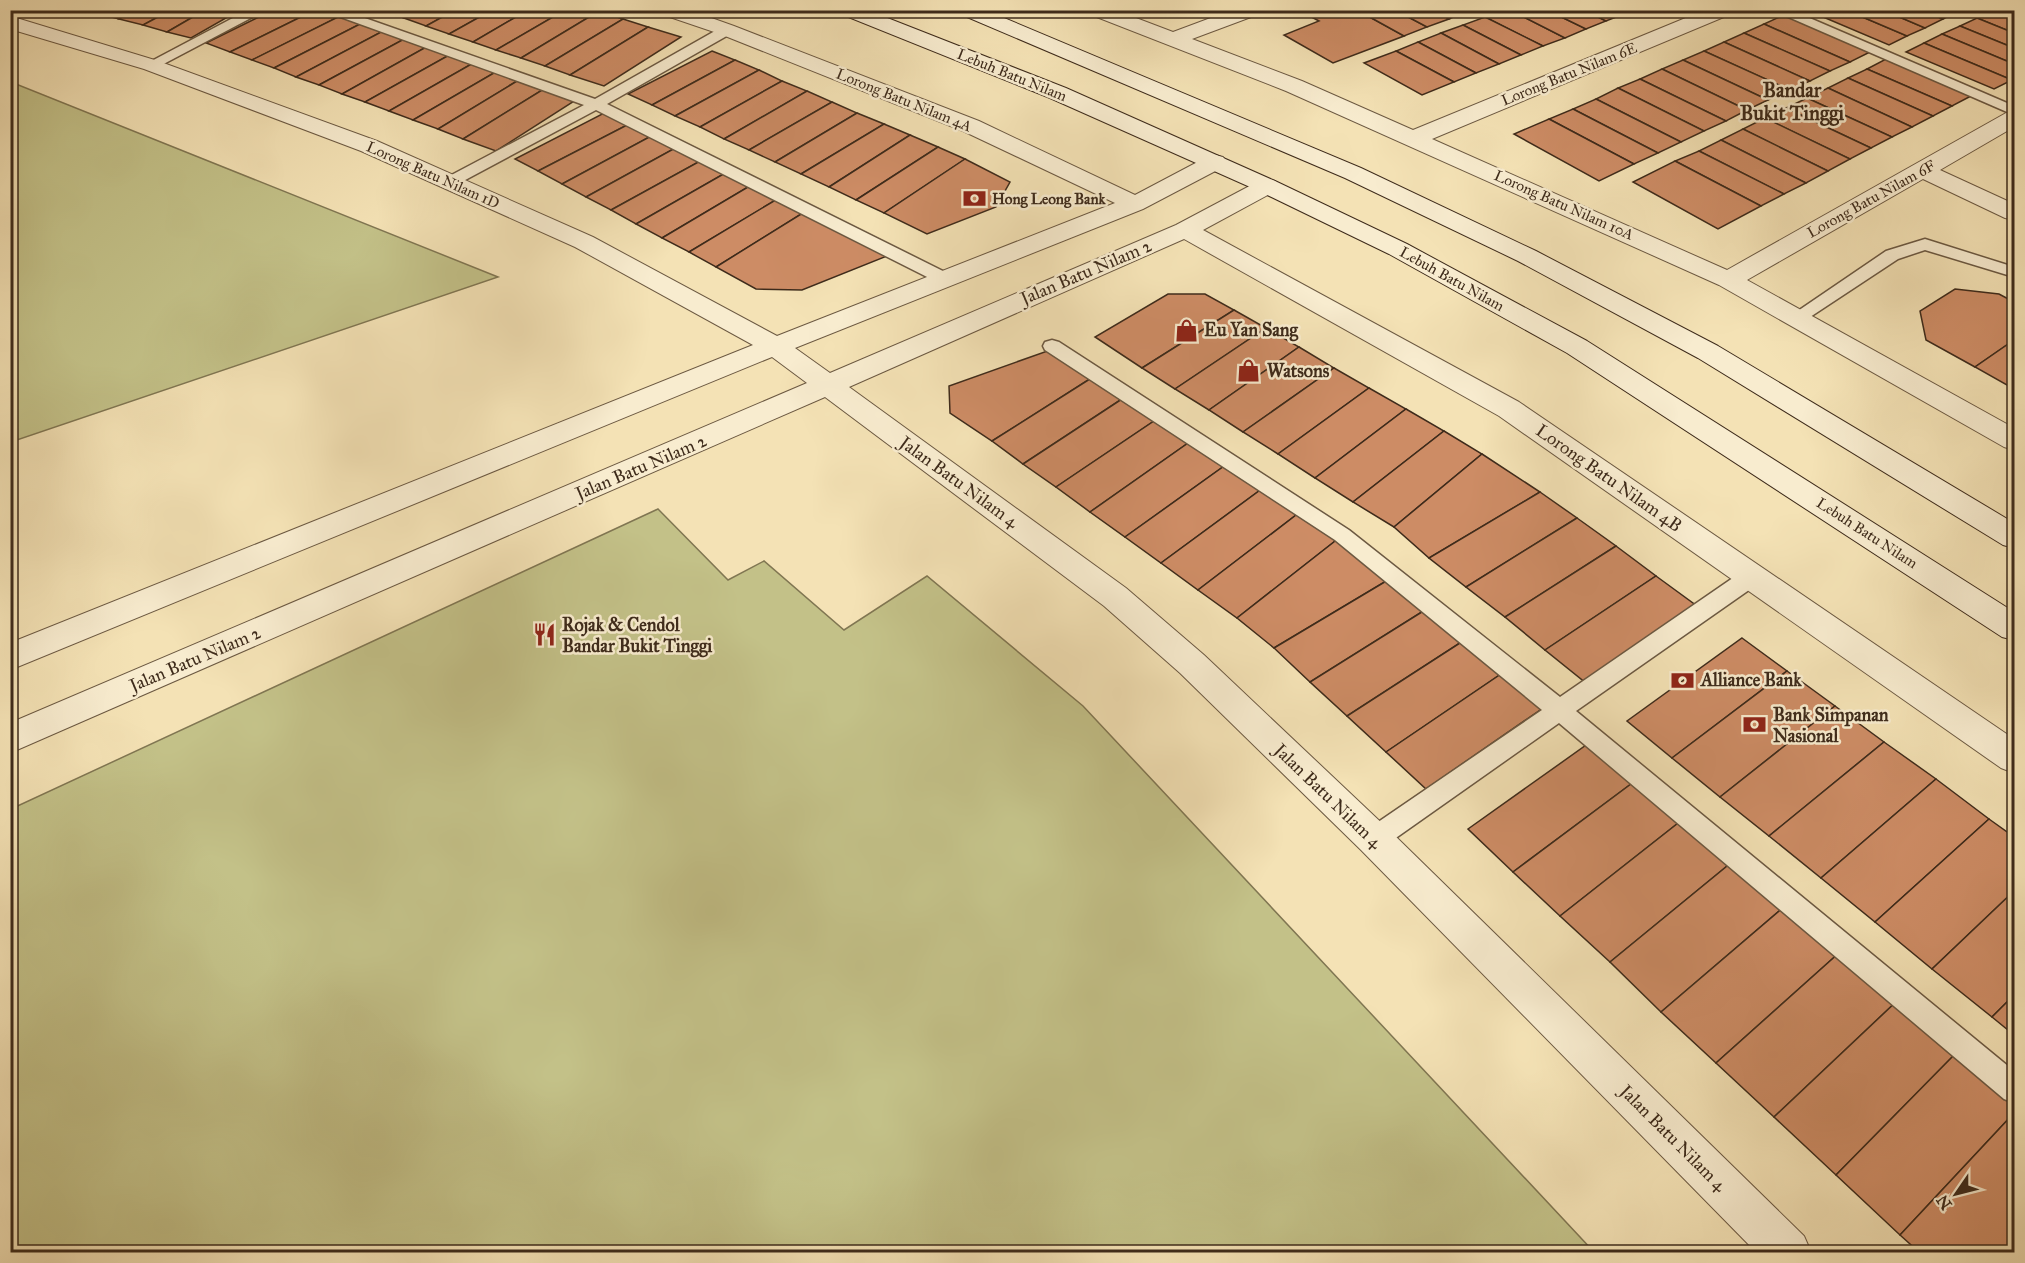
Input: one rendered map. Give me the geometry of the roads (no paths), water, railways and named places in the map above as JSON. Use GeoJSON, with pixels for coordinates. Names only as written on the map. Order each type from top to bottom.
{"type":"FeatureCollection","features":[{"type":"Feature","properties":{"kind":"street","name":"Lorong Batu Nilam 4A"},"geometry":{"type":"LineString","coordinates":[[668,10],[727,30],[971,126],[1135,204]]}},
{"type":"Feature","properties":{"kind":"street","name":"Lebuh Batu Nilam"},"geometry":{"type":"LineString","coordinates":[[848,10],[1058,93],[1215,162],[1278,175],[1398,249],[1577,347],[2014,628]]}},
{"type":"Feature","properties":{"kind":"street"},"geometry":{"type":"LineString","coordinates":[[967,10],[1353,173],[1567,277],[1708,352],[2014,537]]}},
{"type":"Feature","properties":{"kind":"street","name":"Lorong Batu Nilam 10A"},"geometry":{"type":"LineString","coordinates":[[1096,10],[1294,86],[1728,280],[1798,317],[2014,440]]}},
{"type":"Feature","properties":{"kind":"street"},"geometry":{"type":"LineString","coordinates":[[1174,39],[1252,10]]}},
{"type":"Feature","properties":{"kind":"street","name":"Lorong Batu Nilam 6E"},"geometry":{"type":"LineString","coordinates":[[1414,138],[1725,10]]}},
{"type":"Feature","properties":{"kind":"street","name":"Lorong Batu Nilam 1D"},"geometry":{"type":"LineString","coordinates":[[10,22],[151,65],[369,146],[584,242],[775,346],[828,386]]}},
{"type":"Feature","properties":{"kind":"street","name":"Lorong Batu Nilam 6F"},"geometry":{"type":"LineString","coordinates":[[1728,280],[2014,118]]}},
{"type":"Feature","properties":{"kind":"street"},"geometry":{"type":"LineString","coordinates":[[1224,119],[1278,175]]}},
{"type":"Feature","properties":{"kind":"street"},"geometry":{"type":"LineString","coordinates":[[10,657],[775,346],[1135,204],[1215,162]]}},
{"type":"Feature","properties":{"kind":"street"},"geometry":{"type":"LineString","coordinates":[[1923,170],[2014,213]]}},
{"type":"Feature","properties":{"kind":"street","name":"Jalan Batu Nilam 2"},"geometry":{"type":"LineString","coordinates":[[10,739],[828,386],[998,309],[1185,230],[1278,175]]}},
{"type":"Feature","properties":{"kind":"street","name":"Lorong Batu Nilam 4B"},"geometry":{"type":"LineString","coordinates":[[1185,230],[1509,409],[2014,758]]}},
{"type":"Feature","properties":{"kind":"street","name":"Jalan Batu Nilam 4"},"geometry":{"type":"LineString","coordinates":[[828,386],[1116,597],[1192,664],[1374,839],[1788,1252]]}},
{"type":"Feature","properties":{"kind":"lane"},"geometry":{"type":"LineString","coordinates":[[151,65],[260,10]]}},
{"type":"Feature","properties":{"kind":"lane"},"geometry":{"type":"LineString","coordinates":[[327,10],[596,104],[945,279]]}},
{"type":"Feature","properties":{"kind":"lane"},"geometry":{"type":"LineString","coordinates":[[1778,10],[2014,111]]}},
{"type":"Feature","properties":{"kind":"lane"},"geometry":{"type":"LineString","coordinates":[[448,183],[596,104],[727,30]]}},
{"type":"Feature","properties":{"kind":"lane"},"geometry":{"type":"LineString","coordinates":[[1798,317],[1892,255],[1925,244],[2014,272]]}},
{"type":"Feature","properties":{"kind":"lane"},"geometry":{"type":"LineString","coordinates":[[1052,346],[1342,535],[1559,710],[2014,1089]]}},
{"type":"Feature","properties":{"kind":"lane"},"geometry":{"type":"LineString","coordinates":[[1374,839],[1751,577]]}},
{"type":"Feature","properties":{"kind":"place","name":"Hong Leong Bank"},"geometry":{"type":"Point","coordinates":[974,199]}},
{"type":"Feature","properties":{"kind":"place","name":"Eu Yan Sang"},"geometry":{"type":"Point","coordinates":[1186,330]}},
{"type":"Feature","properties":{"kind":"place","name":"Watsons"},"geometry":{"type":"Point","coordinates":[1249,371]}},
{"type":"Feature","properties":{"kind":"place","name":"Rojak & Cendol Bandar Bukit Tinggi"},"geometry":{"type":"Point","coordinates":[544,635]}},
{"type":"Feature","properties":{"kind":"place","name":"Alliance Bank"},"geometry":{"type":"Point","coordinates":[1683,680]}},
{"type":"Feature","properties":{"kind":"place","name":"Bank Simpanan Nasional"},"geometry":{"type":"Point","coordinates":[1755,725]}},
{"type":"Feature","properties":{"kind":"district","name":"Bandar Bukit Tinggi"},"geometry":{"type":"Point","coordinates":[1792,102]}}]}
